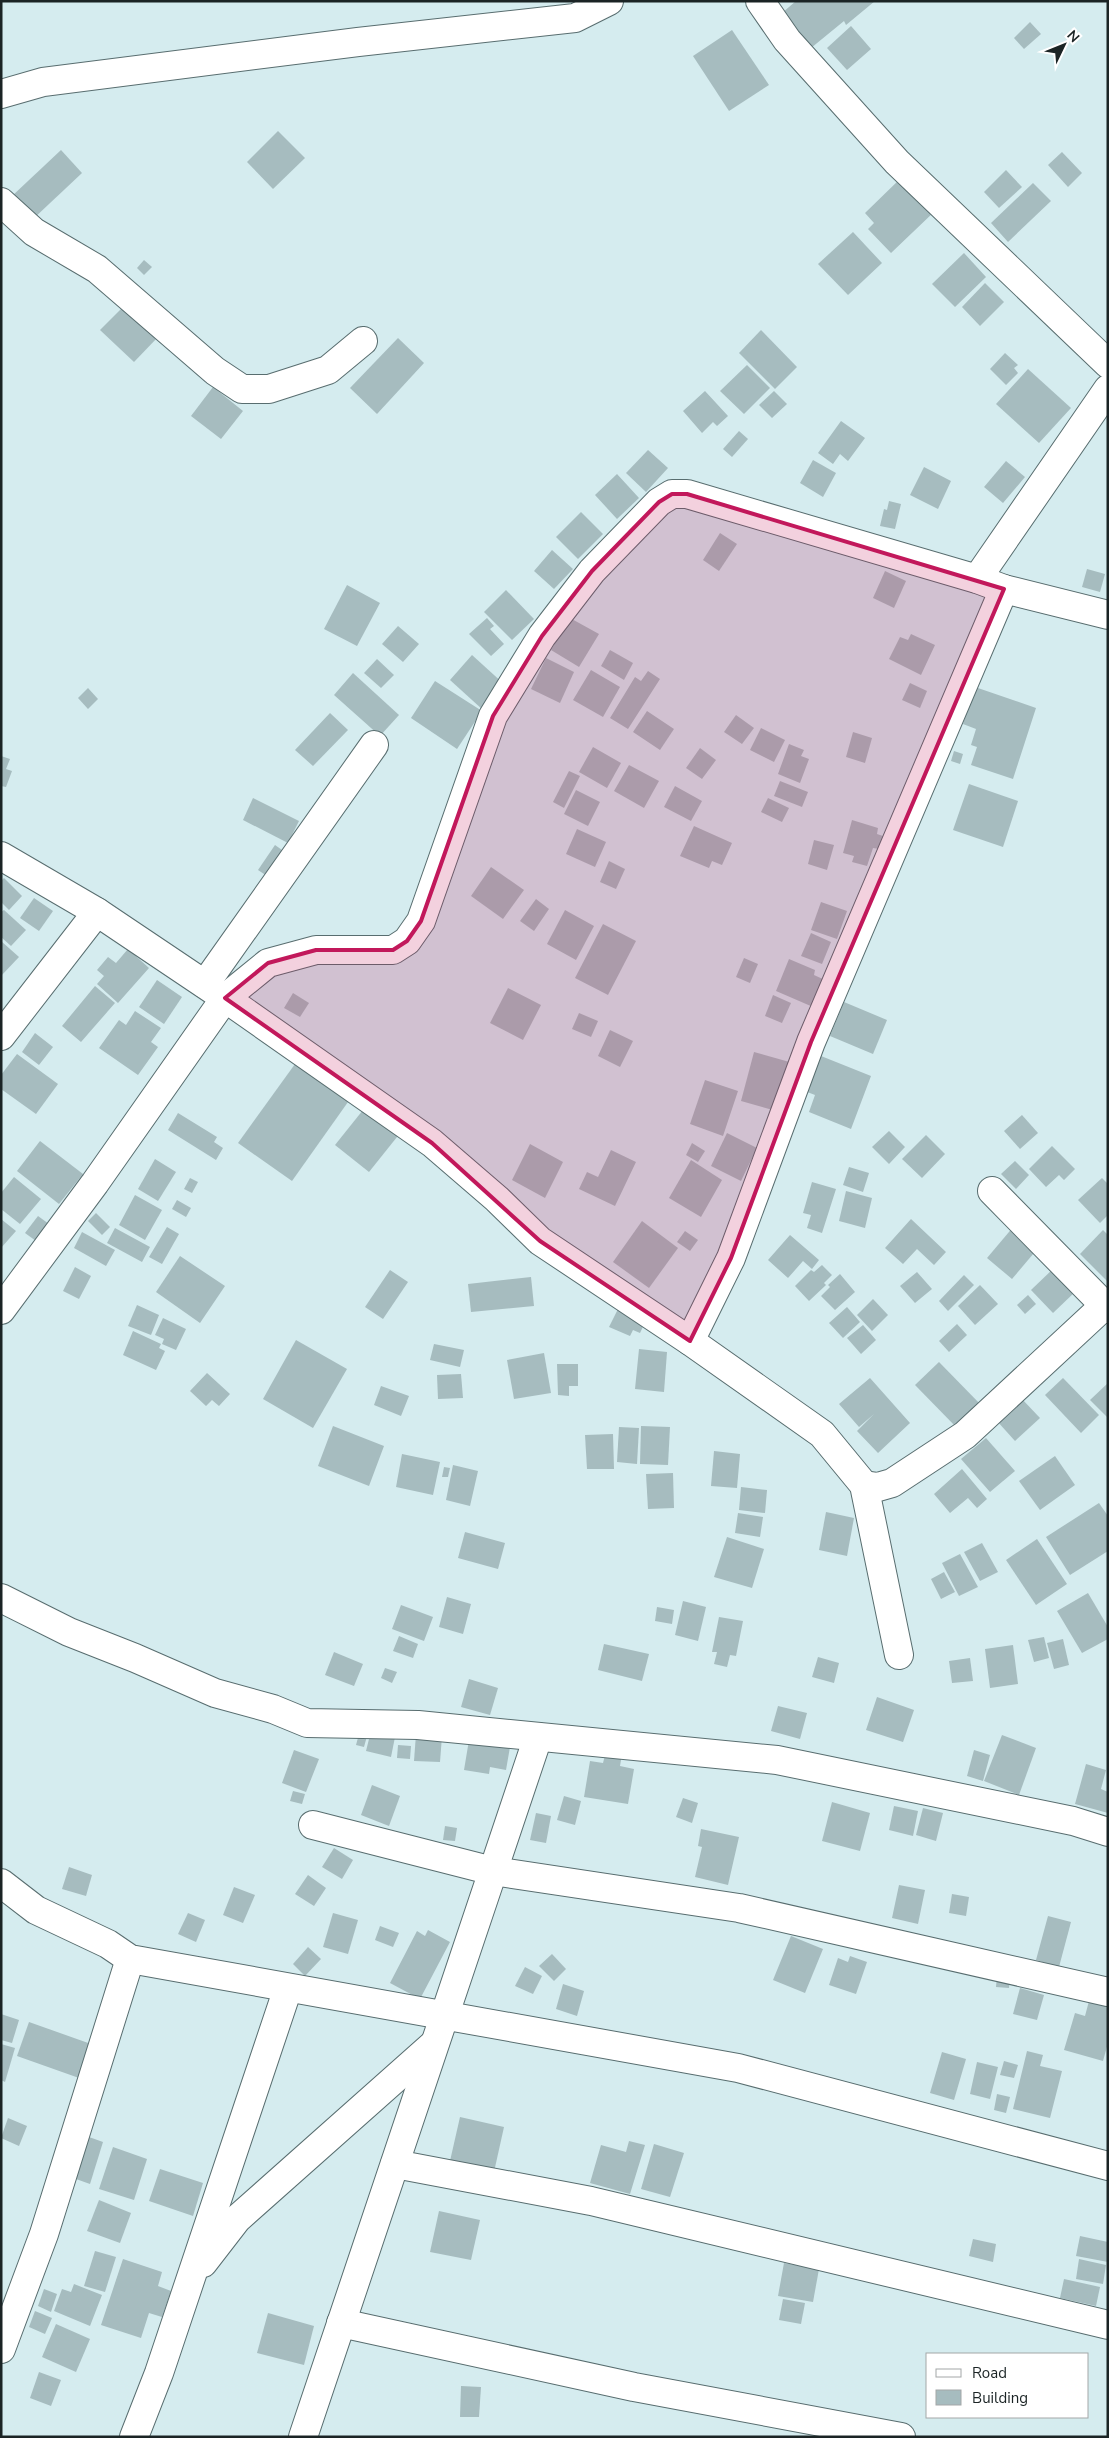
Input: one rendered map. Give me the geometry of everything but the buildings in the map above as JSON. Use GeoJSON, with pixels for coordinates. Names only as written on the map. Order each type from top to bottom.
{"type":"FeatureCollection","features":[{"type":"Feature","properties":{"kind":"street"},"geometry":{"type":"LineString","coordinates":[[1,94],[44,82],[358,42],[575,18],[609,1]]}},
{"type":"Feature","properties":{"kind":"street"},"geometry":{"type":"LineString","coordinates":[[760,1],[787,40],[897,162],[1108,364]]}},
{"type":"Feature","properties":{"kind":"street"},"geometry":{"type":"LineString","coordinates":[[1,202],[34,232],[97,269],[215,371],[242,389],[269,389],[328,370],[363,341]]}},
{"type":"Feature","properties":{"kind":"street"},"geometry":{"type":"LineString","coordinates":[[977,579],[1108,389]]}},
{"type":"Feature","properties":{"kind":"street"},"geometry":{"type":"LineString","coordinates":[[215,991],[268,963],[316,950],[393,950],[407,941],[422,921],[493,716],[542,636],[592,571],[659,502],[672,494],[687,494],[977,579],[1004,589],[1108,615]]}},
{"type":"Feature","properties":{"kind":"street"},"geometry":{"type":"LineString","coordinates":[[690,1341],[731,1258],[811,1042],[1004,589]]}},
{"type":"Feature","properties":{"kind":"street"},"geometry":{"type":"LineString","coordinates":[[1,1310],[95,1183],[215,991],[374,745]]}},
{"type":"Feature","properties":{"kind":"street"},"geometry":{"type":"LineString","coordinates":[[1,856],[98,912],[215,991],[432,1143],[497,1199],[540,1241],[690,1341],[822,1434],[864,1485],[899,1655]]}},
{"type":"Feature","properties":{"kind":"street"},"geometry":{"type":"LineString","coordinates":[[1,1036],[98,912]]}},
{"type":"Feature","properties":{"kind":"street"},"geometry":{"type":"LineString","coordinates":[[864,1485],[878,1487],[892,1483],[965,1435],[1106,1308],[992,1191]]}},
{"type":"Feature","properties":{"kind":"street"},"geometry":{"type":"LineString","coordinates":[[1,1598],[69,1632],[215,1693],[273,1709],[307,1724],[418,1725],[777,1760],[1073,1821],[1108,1832]]}},
{"type":"Feature","properties":{"kind":"street"},"geometry":{"type":"LineString","coordinates":[[303,2437],[538,1737]]}},
{"type":"Feature","properties":{"kind":"street"},"geometry":{"type":"LineString","coordinates":[[313,1825],[493,1871],[739,1908],[1108,1992]]}},
{"type":"Feature","properties":{"kind":"street"},"geometry":{"type":"LineString","coordinates":[[1,1883],[36,1910],[108,1944],[130,1958],[738,2068],[1108,2166]]}},
{"type":"Feature","properties":{"kind":"street"},"geometry":{"type":"LineString","coordinates":[[1,2349],[44,2234],[130,1958]]}},
{"type":"Feature","properties":{"kind":"street"},"geometry":{"type":"LineString","coordinates":[[134,2437],[159,2373],[288,1988]]}},
{"type":"Feature","properties":{"kind":"street"},"geometry":{"type":"LineString","coordinates":[[192,2275],[207,2260],[237,2218],[436,2043]]}},
{"type":"Feature","properties":{"kind":"street"},"geometry":{"type":"LineString","coordinates":[[395,2164],[592,2202],[1108,2325]]}},
{"type":"Feature","properties":{"kind":"street"},"geometry":{"type":"LineString","coordinates":[[341,2323],[634,2387],[902,2437]]}},
{"type":"Feature","properties":{"kind":"highlighted area"},"geometry":{"type":"Polygon","coordinates":[[[672,494],[687,494],[1004,589],[811,1042],[731,1258],[690,1341],[540,1241],[432,1143],[225,998],[268,963],[316,950],[393,950],[407,941],[421,921],[493,716],[542,636],[592,571],[659,502],[672,494]]]}}]}
